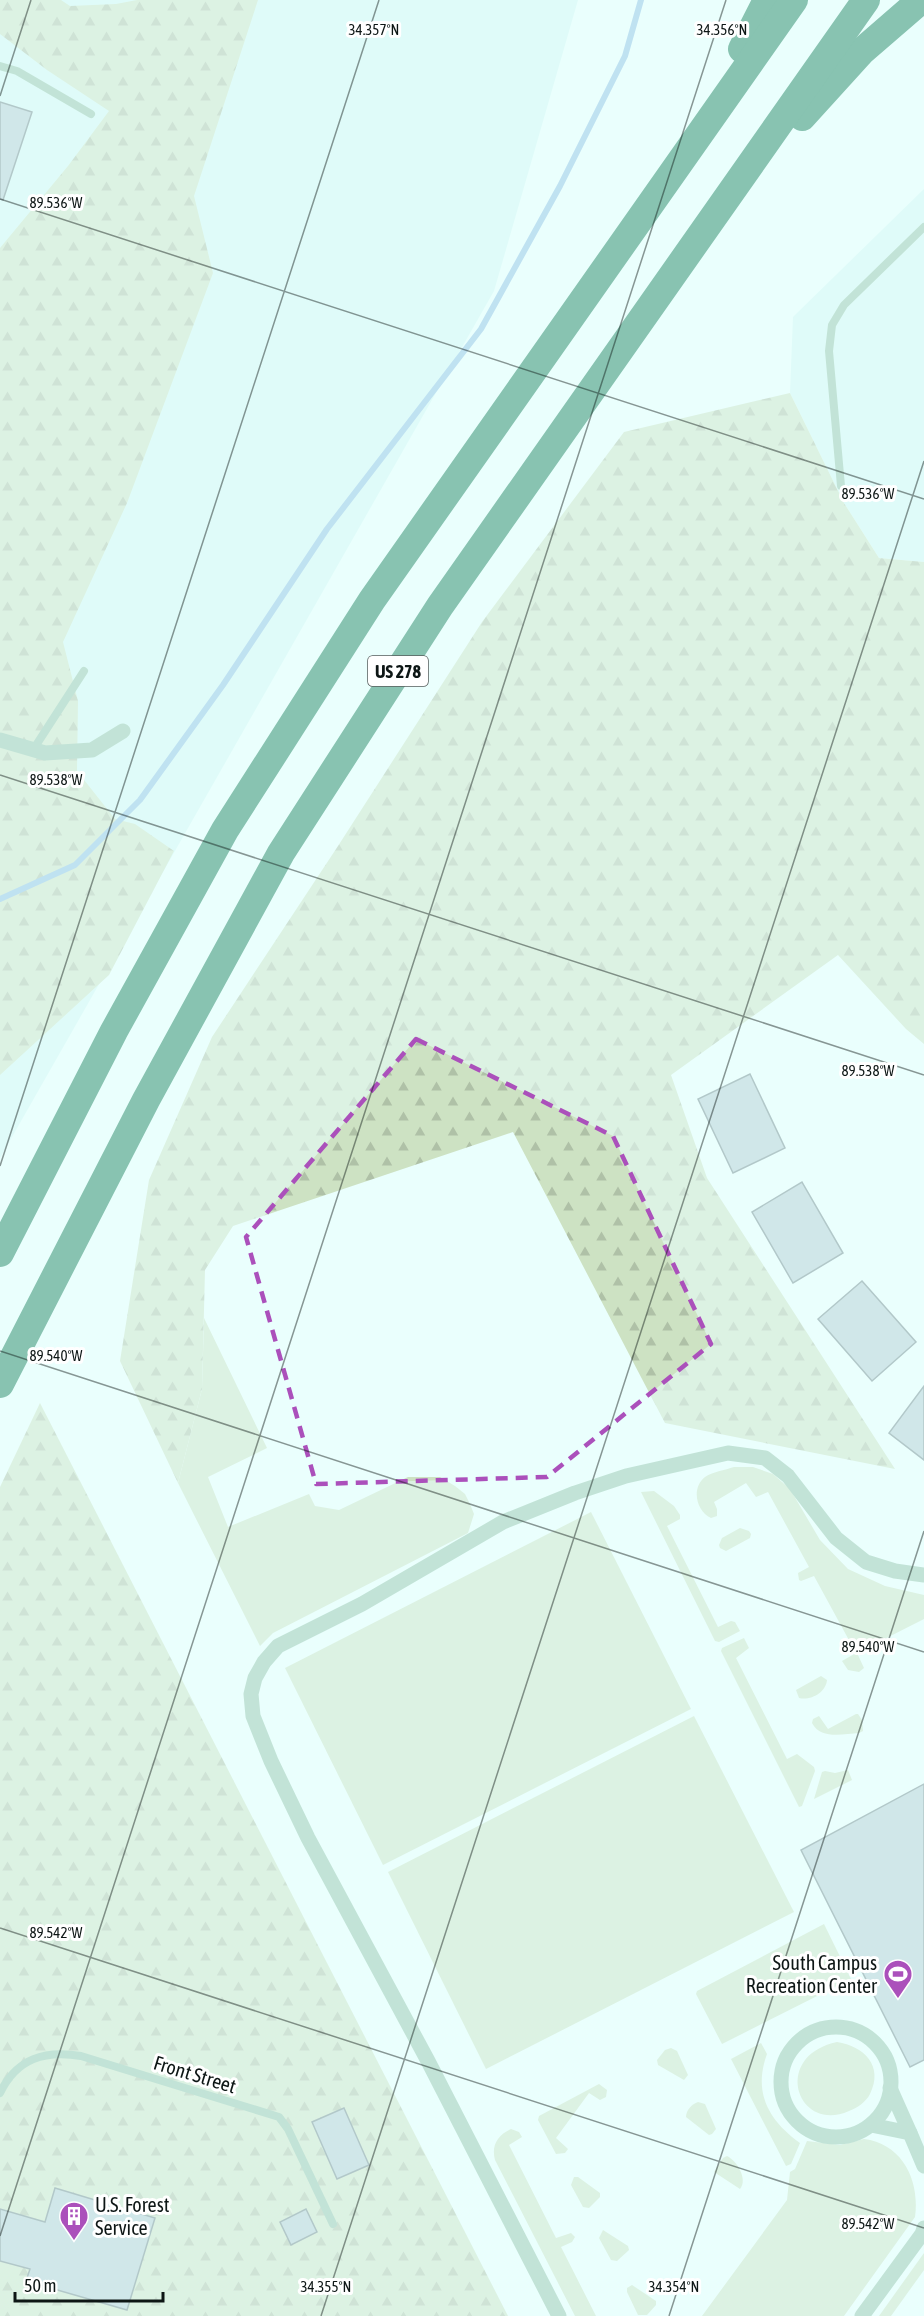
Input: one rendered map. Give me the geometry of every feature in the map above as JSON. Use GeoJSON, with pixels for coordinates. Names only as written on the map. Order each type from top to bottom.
{"type":"FeatureCollection","features":[{"type":"Feature","properties":{"kind":"highway"},"geometry":{"type":"LineString","coordinates":[[698,137],[767,0]]}},
{"type":"Feature","properties":{"kind":"highway","name":"US 278"},"geometry":{"type":"LineString","coordinates":[[0,1253],[114,1031],[225,830],[372,600],[794,0]]}},
{"type":"Feature","properties":{"kind":"highway","name":"US 278"},"geometry":{"type":"LineString","coordinates":[[0,1384],[146,1100],[281,853],[440,606],[866,0]]}},
{"type":"Feature","properties":{"kind":"highway"},"geometry":{"type":"LineString","coordinates":[[725,200],[861,52],[921,0]]}},
{"type":"Feature","properties":{"kind":"street"},"geometry":{"type":"LineString","coordinates":[[0,741],[45,753],[92,750],[123,731]]}},
{"type":"Feature","properties":{"kind":"street"},"geometry":{"type":"LineString","coordinates":[[560,2316],[428,2061],[308,1838],[271,1761],[253,1716],[251,1694],[255,1678],[264,1662],[278,1646],[362,1604],[503,1522],[575,1493],[626,1476],[728,1453],[765,1458],[788,1476],[836,1538],[866,1562],[895,1571],[924,1575]]}},
{"type":"Feature","properties":{"kind":"street"},"geometry":{"type":"LineString","coordinates":[[825,2027],[843,2027],[861,2032],[875,2043],[886,2058],[891,2076],[890,2088],[884,2111],[871,2125],[855,2134],[837,2138],[819,2136],[802,2127],[790,2114],[782,2097],[780,2079],[784,2061],[794,2045],[808,2034],[825,2027]]}},
{"type":"Feature","properties":{"kind":"street"},"geometry":{"type":"LineString","coordinates":[[890,2088],[924,2166]]}},
{"type":"Feature","properties":{"kind":"street"},"geometry":{"type":"LineString","coordinates":[[871,2125],[910,2133]]}},
{"type":"Feature","properties":{"kind":"street"},"geometry":{"type":"LineString","coordinates":[[862,2316],[922,2234],[924,2228]]}},
{"type":"Feature","properties":{"kind":"lane"},"geometry":{"type":"LineString","coordinates":[[0,66],[17,71],[91,114]]}},
{"type":"Feature","properties":{"kind":"lane"},"geometry":{"type":"LineString","coordinates":[[841,486],[829,351],[832,325],[844,305],[924,227]]}},
{"type":"Feature","properties":{"kind":"lane"},"geometry":{"type":"LineString","coordinates":[[33,750],[84,671]]}},
{"type":"Feature","properties":{"kind":"lane","name":"Front Street"},"geometry":{"type":"LineString","coordinates":[[0,2093],[6,2080],[21,2065],[41,2056],[59,2052],[81,2056],[279,2117],[288,2129],[333,2224]]}},
{"type":"Feature","properties":{"kind":"highlighted area"},"geometry":{"type":"Polygon","coordinates":[[[416,1039],[613,1136],[711,1344],[547,1477],[316,1484],[246,1237],[416,1039]]]}},
{"type":"Feature","properties":{"kind":"shaded area"},"geometry":{"type":"Polygon","coordinates":[[[0,0],[578,0],[494,291],[0,1158],[0,0]]]}},
{"type":"Feature","properties":{"kind":"shaded area"},"geometry":{"type":"Polygon","coordinates":[[[924,189],[924,562],[879,558],[844,503],[790,393],[793,317],[924,189]]]}},
{"type":"Feature","properties":{"kind":"green space"},"geometry":{"type":"Polygon","coordinates":[[[0,0],[61,0],[70,6],[116,4],[137,0],[258,0],[194,196],[213,273],[127,503],[63,642],[78,701],[77,771],[115,819],[135,824],[174,851],[109,975],[0,1075],[0,248],[68,166],[109,111],[47,70],[0,34],[0,0]]]}},
{"type":"Feature","properties":{"kind":"green space"},"geometry":{"type":"Polygon","coordinates":[[[790,393],[844,503],[879,558],[924,562],[924,1044],[906,1029],[838,955],[671,1075],[707,1178],[895,1469],[665,1423],[513,1132],[233,1226],[205,1270],[202,1389],[178,1483],[120,1361],[149,1180],[212,1037],[482,622],[624,432],[790,393]]]}},
{"type":"Feature","properties":{"kind":"green space"},"geometry":{"type":"Polygon","coordinates":[[[204,1318],[267,1448],[208,1477],[228,1527],[309,1494],[315,1506],[339,1510],[408,1477],[440,1477],[465,1494],[470,1504],[474,1514],[468,1533],[273,1633],[260,1646],[178,1483],[202,1389],[204,1318]]]}},
{"type":"Feature","properties":{"kind":"green space"},"geometry":{"type":"Polygon","coordinates":[[[40,1403],[508,2316],[0,2316],[0,1487],[40,1403]]]}},
{"type":"Feature","properties":{"kind":"green space"},"geometry":{"type":"Polygon","coordinates":[[[734,1467],[753,1467],[773,1474],[790,1489],[820,1540],[848,1569],[885,1586],[924,1595],[924,1619],[857,1653],[864,1668],[859,1672],[848,1670],[842,1661],[856,1653],[814,1576],[799,1580],[798,1573],[809,1567],[768,1492],[756,1497],[746,1483],[714,1502],[717,1516],[711,1518],[699,1505],[698,1487],[705,1477],[734,1467]]]}},
{"type":"Feature","properties":{"kind":"green space"},"geometry":{"type":"Polygon","coordinates":[[[654,1491],[674,1506],[680,1515],[680,1519],[667,1526],[718,1627],[731,1621],[735,1622],[740,1631],[719,1642],[715,1641],[641,1492],[654,1491]]]}},
{"type":"Feature","properties":{"kind":"green space"},"geometry":{"type":"Polygon","coordinates":[[[591,1512],[691,1709],[383,1865],[285,1668],[591,1512]]]}},
{"type":"Feature","properties":{"kind":"green space"},"geometry":{"type":"Polygon","coordinates":[[[740,1528],[749,1531],[750,1538],[726,1551],[720,1548],[722,1538],[740,1528]]]}},
{"type":"Feature","properties":{"kind":"green space"},"geometry":{"type":"Polygon","coordinates":[[[744,1638],[749,1648],[736,1658],[787,1759],[797,1754],[814,1767],[815,1771],[802,1806],[799,1807],[721,1651],[722,1648],[744,1638]]]}},
{"type":"Feature","properties":{"kind":"green space"},"geometry":{"type":"Polygon","coordinates":[[[821,1676],[827,1680],[821,1692],[813,1697],[799,1698],[796,1690],[821,1676]]]}},
{"type":"Feature","properties":{"kind":"green space"},"geometry":{"type":"Polygon","coordinates":[[[856,1714],[862,1720],[863,1731],[859,1733],[827,1734],[821,1732],[812,1723],[813,1719],[819,1716],[828,1729],[856,1714]]]}},
{"type":"Feature","properties":{"kind":"green space"},"geometry":{"type":"Polygon","coordinates":[[[694,1716],[794,1912],[486,2069],[388,1872],[694,1716]]]}},
{"type":"Feature","properties":{"kind":"green space"},"geometry":{"type":"Polygon","coordinates":[[[848,1770],[852,1780],[814,1799],[822,1772],[835,1773],[848,1770]]]}},
{"type":"Feature","properties":{"kind":"green space"},"geometry":{"type":"Polygon","coordinates":[[[824,1924],[851,1979],[722,2044],[696,1994],[697,1991],[824,1924]]]}},
{"type":"Feature","properties":{"kind":"green space"},"geometry":{"type":"Polygon","coordinates":[[[837,2042],[847,2044],[863,2053],[873,2066],[875,2075],[870,2094],[864,2102],[849,2111],[831,2115],[816,2112],[805,2103],[799,2090],[798,2076],[804,2062],[816,2050],[837,2042]]]}},
{"type":"Feature","properties":{"kind":"green space"},"geometry":{"type":"Polygon","coordinates":[[[761,2043],[767,2054],[762,2081],[766,2104],[779,2125],[800,2143],[791,2164],[786,2166],[731,2059],[761,2043]]]}},
{"type":"Feature","properties":{"kind":"green space"},"geometry":{"type":"Polygon","coordinates":[[[671,2048],[677,2051],[688,2075],[684,2080],[658,2065],[657,2060],[665,2050],[671,2048]]]}},
{"type":"Feature","properties":{"kind":"green space"},"geometry":{"type":"Polygon","coordinates":[[[599,2084],[607,2090],[606,2097],[600,2100],[589,2093],[556,2138],[568,2149],[565,2153],[556,2154],[538,2120],[539,2116],[599,2084]]]}},
{"type":"Feature","properties":{"kind":"green space"},"geometry":{"type":"Polygon","coordinates":[[[698,2102],[705,2104],[716,2129],[712,2134],[709,2135],[686,2117],[690,2108],[698,2102]]]}},
{"type":"Feature","properties":{"kind":"green space"},"geometry":{"type":"Polygon","coordinates":[[[511,2129],[519,2132],[522,2137],[509,2145],[556,2238],[571,2233],[575,2237],[572,2242],[561,2247],[596,2316],[575,2316],[495,2160],[494,2150],[497,2141],[502,2134],[511,2129]]]}},
{"type":"Feature","properties":{"kind":"green space"},"geometry":{"type":"Polygon","coordinates":[[[864,2139],[878,2142],[889,2148],[906,2166],[915,2190],[915,2217],[844,2316],[702,2316],[787,2200],[790,2172],[795,2169],[807,2141],[840,2145],[864,2139]]]}},
{"type":"Feature","properties":{"kind":"green space"},"geometry":{"type":"Polygon","coordinates":[[[727,2156],[742,2175],[740,2189],[714,2172],[723,2158],[727,2156]]]}},
{"type":"Feature","properties":{"kind":"green space"},"geometry":{"type":"Polygon","coordinates":[[[574,2177],[578,2177],[600,2193],[600,2197],[589,2208],[583,2207],[571,2185],[574,2177]]]}},
{"type":"Feature","properties":{"kind":"green space"},"geometry":{"type":"Polygon","coordinates":[[[603,2230],[628,2246],[629,2250],[617,2261],[611,2260],[599,2238],[603,2230]]]}},
{"type":"Feature","properties":{"kind":"green space"},"geometry":{"type":"Polygon","coordinates":[[[924,2253],[924,2270],[891,2316],[879,2316],[924,2253]]]}},
{"type":"Feature","properties":{"kind":"green space"},"geometry":{"type":"Polygon","coordinates":[[[632,2285],[656,2301],[656,2305],[647,2315],[638,2315],[627,2292],[627,2288],[632,2285]]]}},
{"type":"Feature","properties":{"kind":"building"},"geometry":{"type":"Polygon","coordinates":[[[0,102],[32,112],[3,200],[0,199],[0,102]]]}},
{"type":"Feature","properties":{"kind":"building"},"geometry":{"type":"Polygon","coordinates":[[[750,1074],[785,1148],[733,1173],[698,1099],[750,1074]]]}},
{"type":"Feature","properties":{"kind":"building"},"geometry":{"type":"Polygon","coordinates":[[[802,1182],[843,1253],[793,1283],[752,1212],[802,1182]]]}},
{"type":"Feature","properties":{"kind":"building"},"geometry":{"type":"Polygon","coordinates":[[[862,1281],[916,1342],[872,1381],[818,1319],[862,1281]]]}},
{"type":"Feature","properties":{"kind":"building"},"geometry":{"type":"Polygon","coordinates":[[[924,1386],[924,1460],[889,1433],[924,1386]]]}},
{"type":"Feature","properties":{"kind":"building"},"geometry":{"type":"Polygon","coordinates":[[[924,1784],[924,2060],[910,2067],[801,1850],[924,1784]]]}},
{"type":"Feature","properties":{"kind":"building"},"geometry":{"type":"Polygon","coordinates":[[[344,2108],[369,2165],[337,2179],[312,2122],[344,2108]]]}},
{"type":"Feature","properties":{"kind":"building","name":"U.S. Forest Service"},"geometry":{"type":"Polygon","coordinates":[[[55,2188],[155,2218],[127,2310],[26,2281],[30,2269],[0,2261],[0,2209],[45,2222],[55,2188]]]}},
{"type":"Feature","properties":{"kind":"building"},"geometry":{"type":"Polygon","coordinates":[[[306,2209],[317,2232],[291,2245],[280,2222],[306,2209]]]}},
{"type":"Feature","properties":{"kind":"waterway"},"geometry":{"type":"LineString","coordinates":[[0,899],[75,865],[140,800],[223,685],[327,529],[481,329],[560,186],[625,56],[641,0]]}},
{"type":"Feature","properties":{"kind":"place","name":"South Campus Recreation Center"},"geometry":{"type":"Point","coordinates":[898,2000]}},
{"type":"Feature","properties":{"kind":"place","name":"U.S. Forest Service"},"geometry":{"type":"Point","coordinates":[74,2242]}}]}
